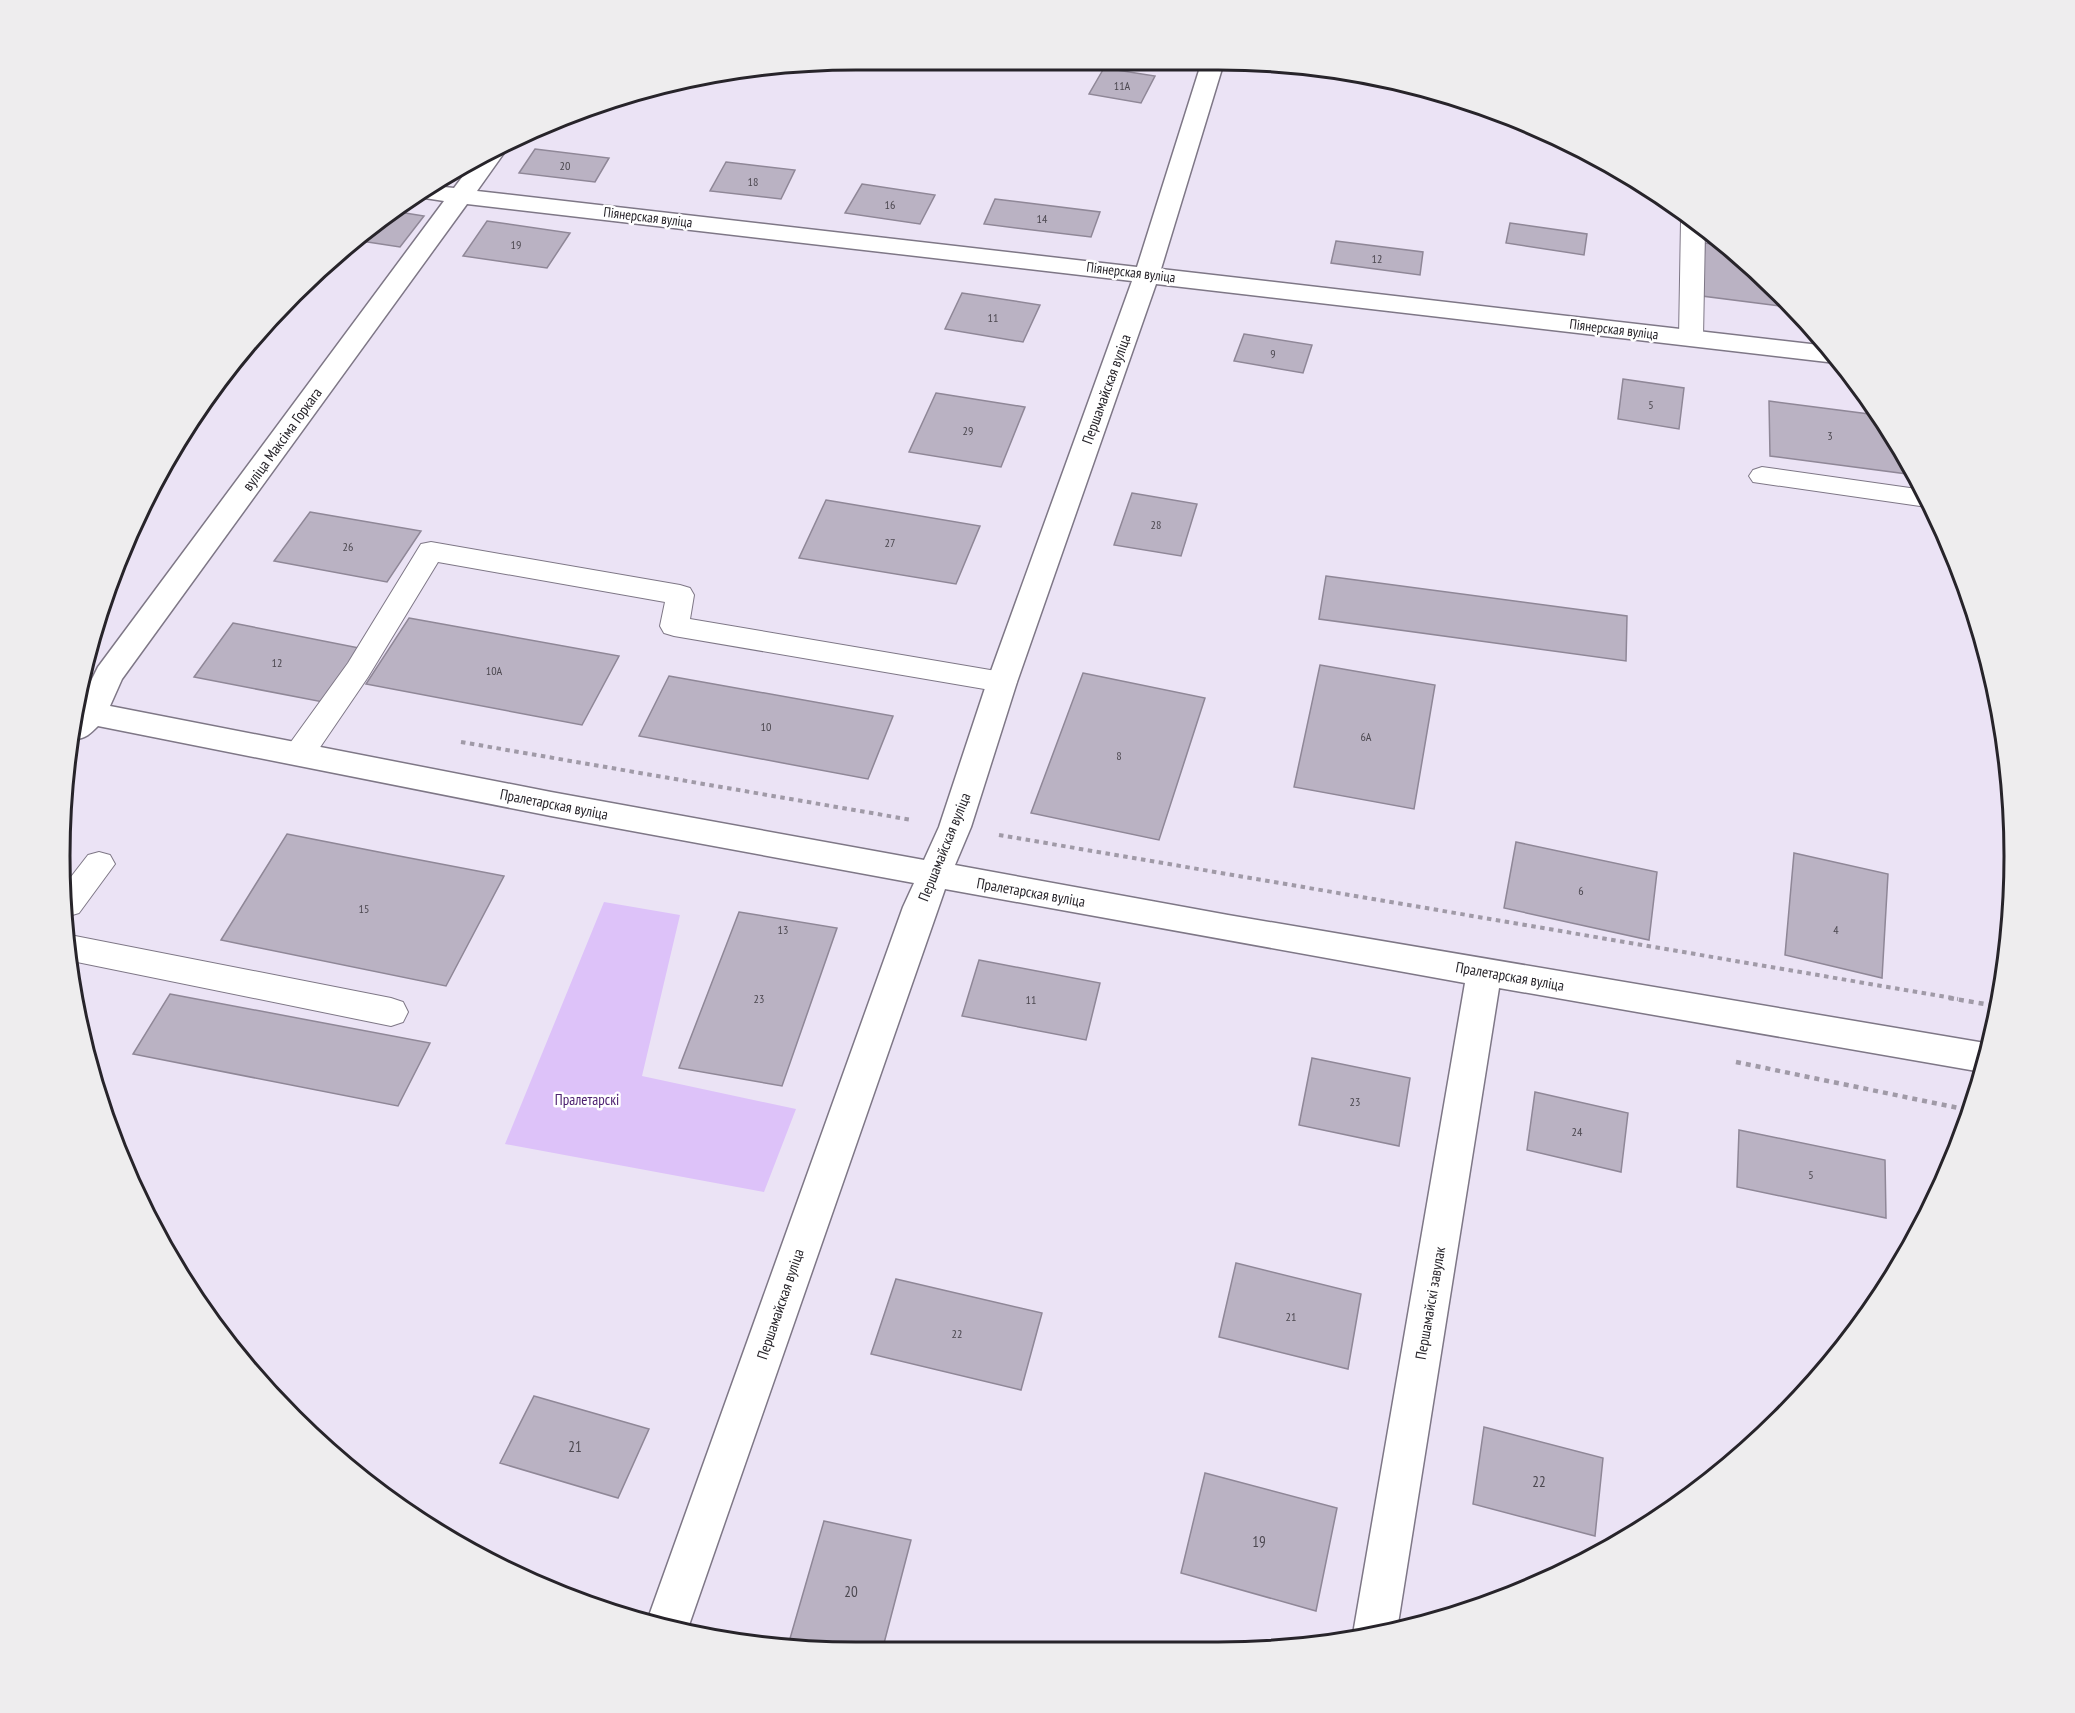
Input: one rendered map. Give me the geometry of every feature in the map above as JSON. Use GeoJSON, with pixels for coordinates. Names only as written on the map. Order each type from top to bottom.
{"type":"FeatureCollection","features":[{"type":"Feature","properties":{"kind":"street","name":"Першамайская вуліца"},"geometry":{"type":"LineString","coordinates":[[669,1620],[912,929],[955,827],[1002,682],[1147,274],[1211,70]]}},
{"type":"Feature","properties":{"kind":"street","name":"вуліца Максіма Горкага"},"geometry":{"type":"LineString","coordinates":[[84,716],[110,675],[482,166]]}},
{"type":"Feature","properties":{"kind":"street","name":"Піянерская вуліца"},"geometry":{"type":"LineString","coordinates":[[436,193],[1822,353]]}},
{"type":"Feature","properties":{"kind":"street","name":"Пралетарская вуліца"},"geometry":{"type":"LineString","coordinates":[[84,717],[300,754],[551,804],[936,874],[1484,972],[1979,1057]]}},
{"type":"Feature","properties":{"kind":"street","name":"Першамайскі завулак"},"geometry":{"type":"LineString","coordinates":[[1376,1626],[1484,972]]}},
{"type":"Feature","properties":{"kind":"lane"},"geometry":{"type":"LineString","coordinates":[[1691,338],[1693,230]]}},
{"type":"Feature","properties":{"kind":"lane"},"geometry":{"type":"LineString","coordinates":[[1762,476],[1917,498]]}},
{"type":"Feature","properties":{"kind":"lane"},"geometry":{"type":"LineString","coordinates":[[300,754],[358,670],[431,551],[680,595],[674,626],[1002,682]]}},
{"type":"Feature","properties":{"kind":"lane"},"geometry":{"type":"LineString","coordinates":[[72,899],[99,864]]}},
{"type":"Feature","properties":{"kind":"lane"},"geometry":{"type":"LineString","coordinates":[[76,949],[391,1012]]}},
{"type":"Feature","properties":{"kind":"path"},"geometry":{"type":"LineString","coordinates":[[454,740],[1990,1005]]}},
{"type":"Feature","properties":{"kind":"green space","name":"Пралетарскі"},"geometry":{"type":"Polygon","coordinates":[[[604,902],[680,915],[642,1076],[796,1109],[764,1192],[505,1144],[604,902]]]}},
{"type":"Feature","properties":{"kind":"building"},"geometry":{"type":"Polygon","coordinates":[[[1103,70],[1155,76],[1141,103],[1089,94],[1103,70]]]}},
{"type":"Feature","properties":{"kind":"building"},"geometry":{"type":"Polygon","coordinates":[[[535,149],[609,158],[595,182],[519,173],[535,149]]]}},
{"type":"Feature","properties":{"kind":"building"},"geometry":{"type":"Polygon","coordinates":[[[726,162],[795,170],[781,199],[710,191],[726,162]]]}},
{"type":"Feature","properties":{"kind":"building"},"geometry":{"type":"Polygon","coordinates":[[[862,184],[935,195],[920,224],[845,213],[862,184]]]}},
{"type":"Feature","properties":{"kind":"building"},"geometry":{"type":"Polygon","coordinates":[[[995,199],[1100,212],[1091,237],[984,224],[995,199]]]}},
{"type":"Feature","properties":{"kind":"building"},"geometry":{"type":"Polygon","coordinates":[[[406,213],[424,216],[400,247],[367,242],[406,213]]]}},
{"type":"Feature","properties":{"kind":"building"},"geometry":{"type":"Polygon","coordinates":[[[487,221],[570,233],[547,268],[463,256],[487,221]]]}},
{"type":"Feature","properties":{"kind":"building"},"geometry":{"type":"Polygon","coordinates":[[[1510,223],[1587,234],[1584,255],[1506,243],[1510,223]]]}},
{"type":"Feature","properties":{"kind":"building"},"geometry":{"type":"Polygon","coordinates":[[[1336,241],[1423,252],[1420,275],[1331,263],[1336,241]]]}},
{"type":"Feature","properties":{"kind":"building"},"geometry":{"type":"Polygon","coordinates":[[[1705,243],[1710,244],[1737,266],[1779,306],[1702,296],[1705,243]]]}},
{"type":"Feature","properties":{"kind":"building"},"geometry":{"type":"Polygon","coordinates":[[[962,293],[1040,305],[1023,342],[945,329],[962,293]]]}},
{"type":"Feature","properties":{"kind":"building"},"geometry":{"type":"Polygon","coordinates":[[[1244,334],[1312,345],[1303,373],[1234,361],[1244,334]]]}},
{"type":"Feature","properties":{"kind":"building"},"geometry":{"type":"Polygon","coordinates":[[[1623,379],[1684,388],[1679,429],[1618,419],[1623,379]]]}},
{"type":"Feature","properties":{"kind":"building"},"geometry":{"type":"Polygon","coordinates":[[[936,393],[1025,407],[1001,467],[909,452],[936,393]]]}},
{"type":"Feature","properties":{"kind":"building"},"geometry":{"type":"Polygon","coordinates":[[[1769,401],[1868,414],[1904,474],[1770,456],[1769,401]]]}},
{"type":"Feature","properties":{"kind":"building"},"geometry":{"type":"Polygon","coordinates":[[[1132,493],[1197,504],[1181,556],[1114,545],[1132,493]]]}},
{"type":"Feature","properties":{"kind":"building"},"geometry":{"type":"Polygon","coordinates":[[[826,500],[980,526],[956,584],[799,558],[826,500]]]}},
{"type":"Feature","properties":{"kind":"building"},"geometry":{"type":"Polygon","coordinates":[[[310,512],[421,531],[387,582],[274,561],[310,512]]]}},
{"type":"Feature","properties":{"kind":"building"},"geometry":{"type":"Polygon","coordinates":[[[1326,576],[1627,616],[1626,661],[1319,619],[1326,576]]]}},
{"type":"Feature","properties":{"kind":"building"},"geometry":{"type":"Polygon","coordinates":[[[409,618],[619,656],[582,725],[366,684],[409,618]]]}},
{"type":"Feature","properties":{"kind":"building"},"geometry":{"type":"Polygon","coordinates":[[[233,623],[359,648],[323,702],[194,677],[233,623]]]}},
{"type":"Feature","properties":{"kind":"building"},"geometry":{"type":"Polygon","coordinates":[[[1320,665],[1435,685],[1414,809],[1294,787],[1320,665]]]}},
{"type":"Feature","properties":{"kind":"building"},"geometry":{"type":"Polygon","coordinates":[[[1083,673],[1205,698],[1159,840],[1031,813],[1083,673]]]}},
{"type":"Feature","properties":{"kind":"building"},"geometry":{"type":"Polygon","coordinates":[[[669,676],[893,716],[868,779],[639,736],[669,676]]]}},
{"type":"Feature","properties":{"kind":"building"},"geometry":{"type":"Polygon","coordinates":[[[287,834],[504,876],[446,986],[221,940],[287,834]]]}},
{"type":"Feature","properties":{"kind":"building"},"geometry":{"type":"Polygon","coordinates":[[[1516,842],[1657,872],[1649,940],[1504,908],[1516,842]]]}},
{"type":"Feature","properties":{"kind":"building"},"geometry":{"type":"Polygon","coordinates":[[[1794,853],[1888,874],[1882,978],[1785,955],[1794,853]]]}},
{"type":"Feature","properties":{"kind":"building"},"geometry":{"type":"Polygon","coordinates":[[[739,912],[837,928],[782,1086],[679,1068],[739,912]]]}},
{"type":"Feature","properties":{"kind":"building"},"geometry":{"type":"Polygon","coordinates":[[[979,960],[1100,983],[1086,1040],[962,1016],[979,960]]]}},
{"type":"Feature","properties":{"kind":"building"},"geometry":{"type":"Polygon","coordinates":[[[170,994],[430,1043],[398,1106],[133,1054],[170,994]]]}},
{"type":"Feature","properties":{"kind":"building"},"geometry":{"type":"Polygon","coordinates":[[[1312,1058],[1410,1078],[1399,1146],[1299,1125],[1312,1058]]]}},
{"type":"Feature","properties":{"kind":"building"},"geometry":{"type":"Polygon","coordinates":[[[1535,1092],[1628,1113],[1621,1172],[1527,1150],[1535,1092]]]}},
{"type":"Feature","properties":{"kind":"building"},"geometry":{"type":"Polygon","coordinates":[[[1739,1130],[1885,1160],[1886,1218],[1737,1187],[1739,1130]]]}},
{"type":"Feature","properties":{"kind":"building"},"geometry":{"type":"Polygon","coordinates":[[[1236,1263],[1361,1294],[1348,1369],[1219,1337],[1236,1263]]]}},
{"type":"Feature","properties":{"kind":"building"},"geometry":{"type":"Polygon","coordinates":[[[896,1279],[1042,1313],[1021,1390],[871,1354],[896,1279]]]}},
{"type":"Feature","properties":{"kind":"building"},"geometry":{"type":"Polygon","coordinates":[[[534,1396],[649,1429],[618,1498],[500,1463],[534,1396]]]}},
{"type":"Feature","properties":{"kind":"building"},"geometry":{"type":"Polygon","coordinates":[[[1484,1427],[1603,1458],[1595,1536],[1473,1504],[1484,1427]]]}},
{"type":"Feature","properties":{"kind":"building"},"geometry":{"type":"Polygon","coordinates":[[[1205,1473],[1337,1508],[1316,1611],[1181,1573],[1205,1473]]]}},
{"type":"Feature","properties":{"kind":"building"},"geometry":{"type":"Polygon","coordinates":[[[824,1521],[911,1540],[884,1642],[790,1640],[824,1521]]]}}]}
